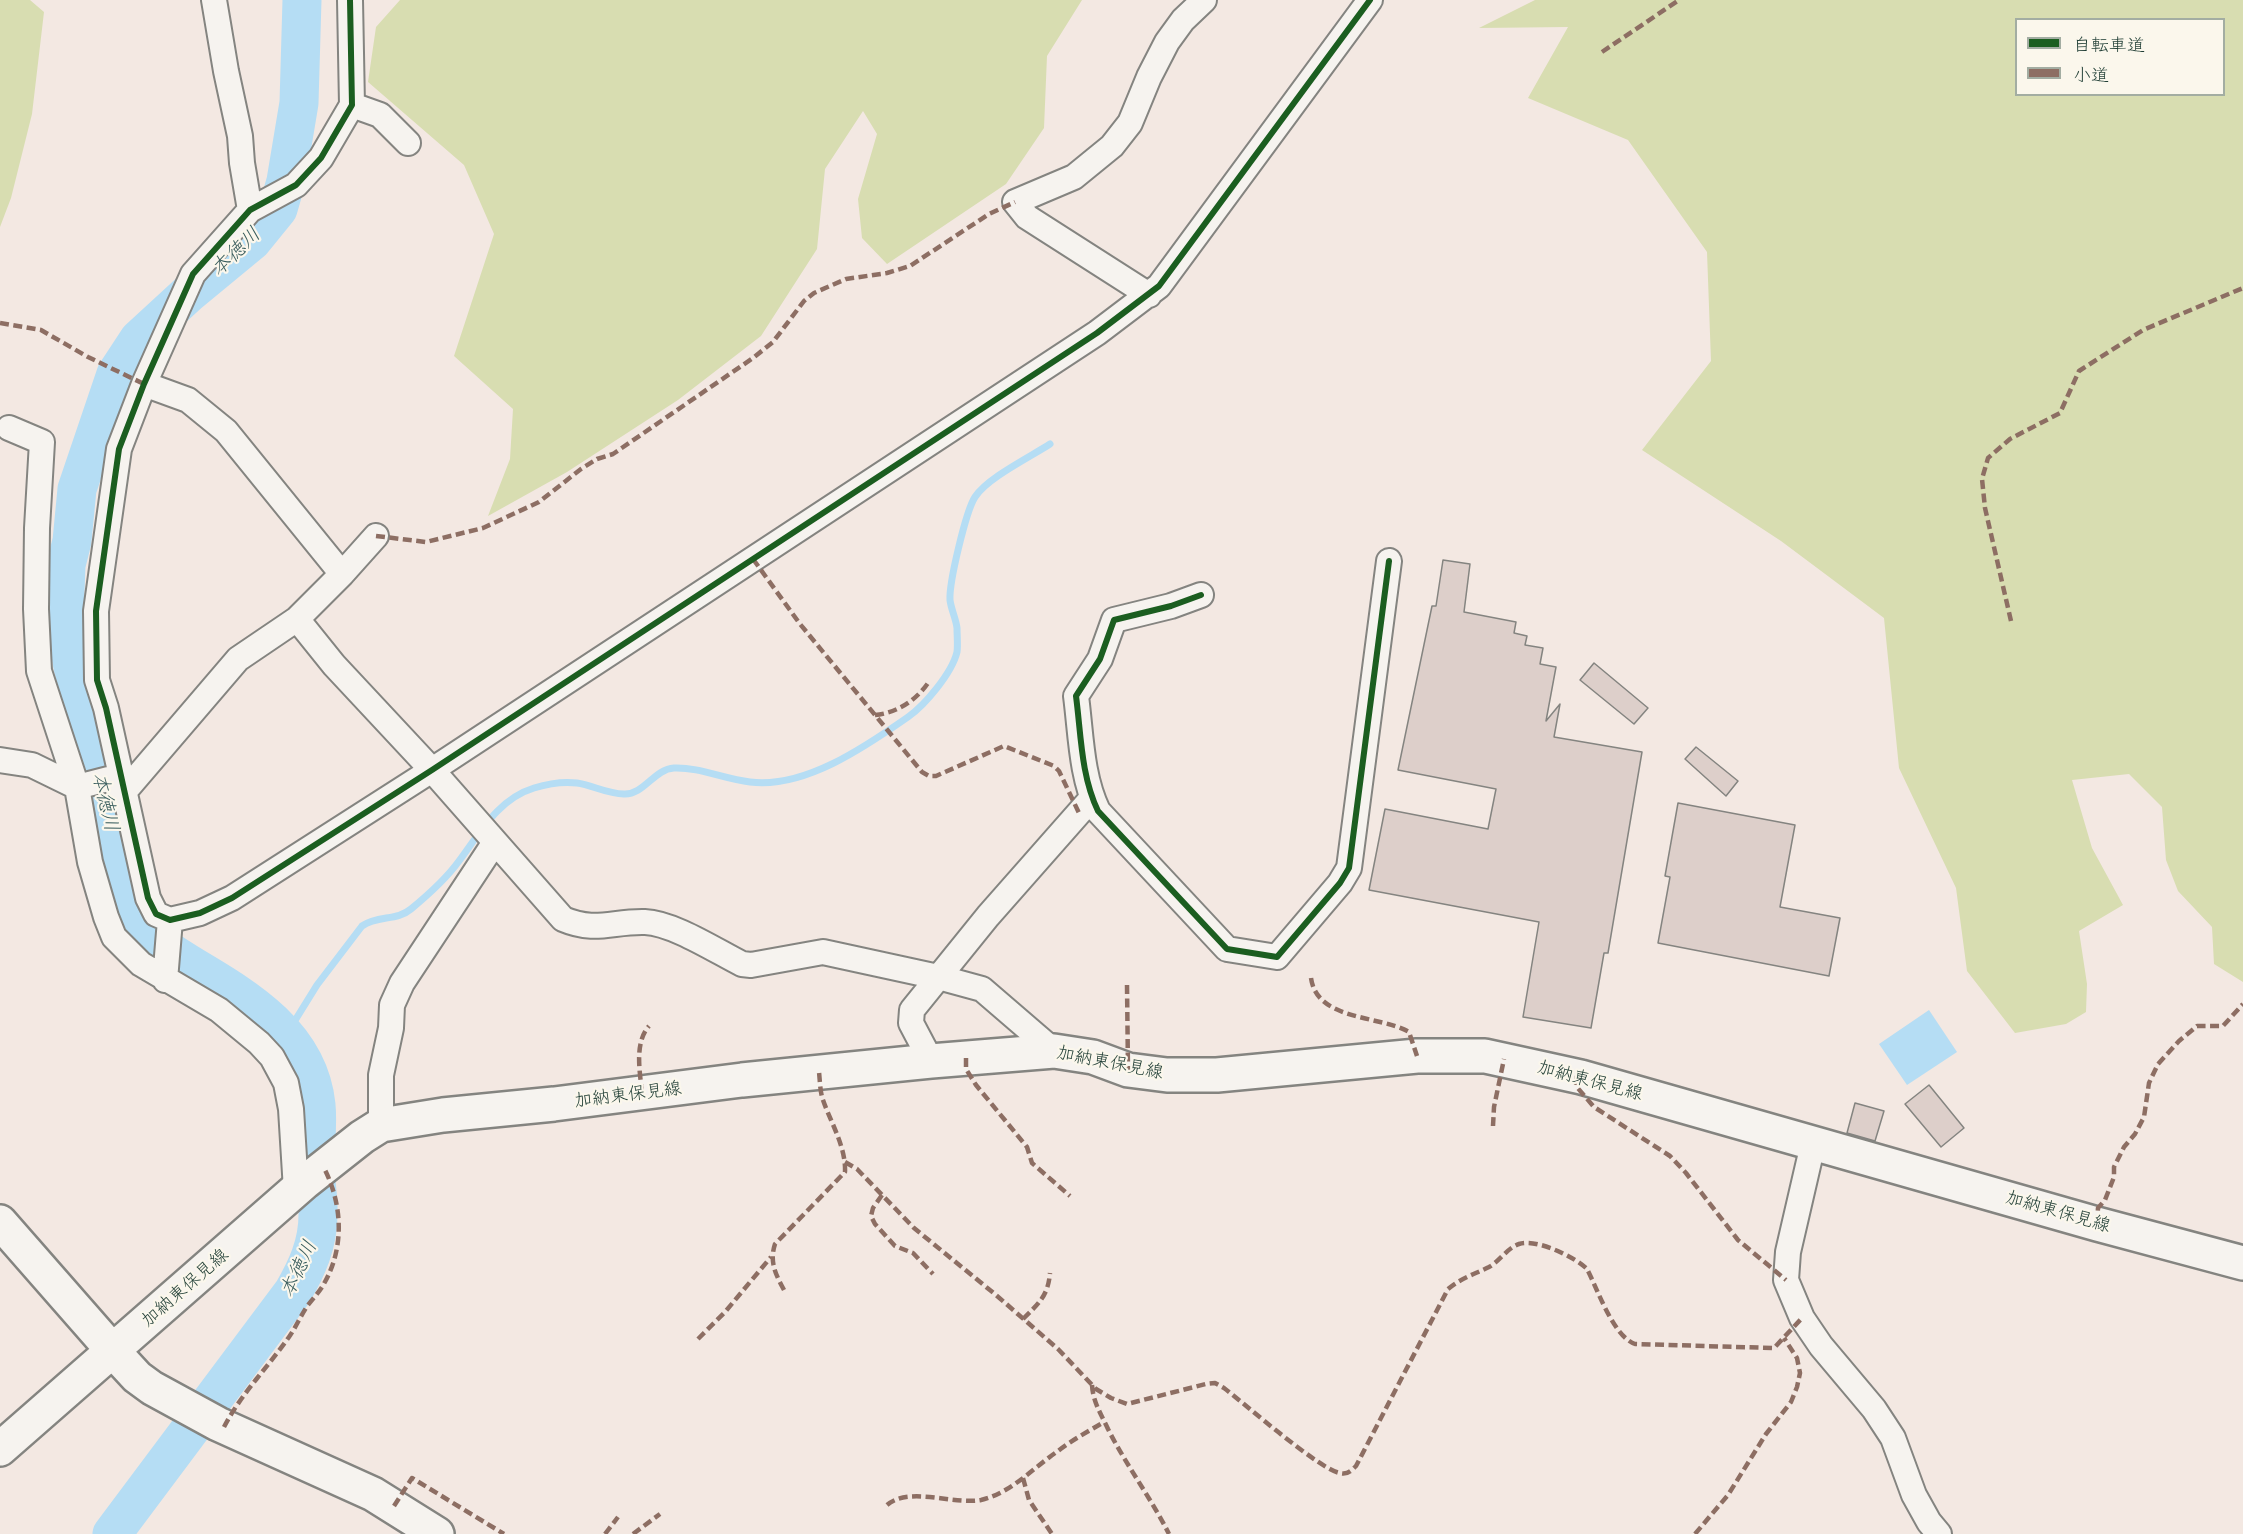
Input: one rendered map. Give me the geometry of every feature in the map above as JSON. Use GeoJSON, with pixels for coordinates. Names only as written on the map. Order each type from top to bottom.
{"type":"FeatureCollection","features":[{"type":"Feature","properties":{"kind":"main road","name":"加納東保見線"},"geometry":{"type":"LineString","coordinates":[[0,1449],[308,1180],[362,1137],[381,1125],[443,1115],[554,1104],[742,1080],[931,1061],[1054,1051],[1093,1058],[1128,1070],[1167,1075],[1217,1075],[1417,1056],[1485,1056],[1581,1077],[2243,1263]]}},
{"type":"Feature","properties":{"kind":"main road"},"geometry":{"type":"LineString","coordinates":[[0,1221],[137,1377],[218,1424],[373,1494],[437,1534]]}},
{"type":"Feature","properties":{"kind":"street"},"geometry":{"type":"LineString","coordinates":[[214,0],[240,136],[242,163],[259,205]]}},
{"type":"Feature","properties":{"kind":"street"},"geometry":{"type":"LineString","coordinates":[[350,0],[352,105],[321,158],[296,185],[259,205],[194,274],[118,448],[96,611],[97,680],[106,708],[116,785],[148,898],[156,914],[170,920],[200,913],[232,898],[432,771],[1097,333],[1149,295],[1159,286],[1370,0]]}},
{"type":"Feature","properties":{"kind":"street"},"geometry":{"type":"LineString","coordinates":[[1149,295],[1027,217],[1014,202],[1074,177],[1112,146],[1130,123],[1149,77],[1167,42],[1183,20],[1204,0]]}},
{"type":"Feature","properties":{"kind":"street"},"geometry":{"type":"LineString","coordinates":[[352,105],[380,115],[408,143]]}},
{"type":"Feature","properties":{"kind":"street"},"geometry":{"type":"LineString","coordinates":[[147,378],[188,400],[226,431],[342,574]]}},
{"type":"Feature","properties":{"kind":"street"},"geometry":{"type":"LineString","coordinates":[[9,428],[42,442],[37,528],[36,609],[39,671],[76,787],[90,862],[106,917],[114,937],[141,964],[219,1010],[259,1043],[272,1057],[286,1083],[308,1180]]}},
{"type":"Feature","properties":{"kind":"street"},"geometry":{"type":"LineString","coordinates":[[0,760],[32,765],[76,787],[116,785],[238,659],[297,619],[376,536]]}},
{"type":"Feature","properties":{"kind":"street"},"geometry":{"type":"LineString","coordinates":[[1201,595],[1171,606],[1114,620],[1100,659],[1076,696],[1085,769],[1092,798],[1098,811],[1227,949],[1277,957],[1340,883],[1349,868],[1389,561]]}},
{"type":"Feature","properties":{"kind":"street"},"geometry":{"type":"LineString","coordinates":[[297,619],[334,664],[563,919],[587,927],[644,922],[660,924],[742,964],[751,965],[823,952],[938,977],[982,989],[1054,1051]]}},
{"type":"Feature","properties":{"kind":"street"},"geometry":{"type":"LineString","coordinates":[[931,1061],[911,1023],[912,1010],[988,916],[1092,798]]}},
{"type":"Feature","properties":{"kind":"street"},"geometry":{"type":"LineString","coordinates":[[381,1125],[381,1075],[391,1028],[392,1005],[402,982],[495,842]]}},
{"type":"Feature","properties":{"kind":"street"},"geometry":{"type":"LineString","coordinates":[[165,980],[170,920]]}},
{"type":"Feature","properties":{"kind":"street"},"geometry":{"type":"LineString","coordinates":[[1813,1144],[1788,1252],[1786,1280],[1802,1318],[1821,1346],[1874,1409],[1893,1438],[1914,1495],[1929,1522],[1939,1534]]}},
{"type":"Feature","properties":{"kind":"green space"},"geometry":{"type":"Polygon","coordinates":[[[0,0],[30,0],[44,12],[32,114],[11,198],[0,227],[0,0]]]}},
{"type":"Feature","properties":{"kind":"green space"},"geometry":{"type":"Polygon","coordinates":[[[400,0],[1082,0],[1047,56],[1044,128],[1006,184],[887,264],[862,238],[858,199],[877,134],[863,111],[825,169],[817,249],[761,336],[678,400],[567,472],[488,516],[510,459],[513,409],[454,356],[494,234],[464,165],[368,82],[376,27],[400,0]]]}},
{"type":"Feature","properties":{"kind":"green space"},"geometry":{"type":"Polygon","coordinates":[[[1535,0],[2243,0],[2243,982],[2214,964],[2212,927],[2178,891],[2166,860],[2162,807],[2129,774],[2072,780],[2092,848],[2123,905],[2079,931],[2087,984],[2086,1012],[2066,1024],[2015,1033],[1967,971],[1956,888],[1899,768],[1884,618],[1781,541],[1642,450],[1711,361],[1707,252],[1628,140],[1528,98],[1568,27],[1479,28],[1535,0]]]}},
{"type":"Feature","properties":{"kind":"water"},"geometry":{"type":"Polygon","coordinates":[[[1929,1010],[1957,1052],[1907,1085],[1879,1044],[1929,1010]]]}},
{"type":"Feature","properties":{"kind":"building"},"geometry":{"type":"Polygon","coordinates":[[[1443,560],[1470,564],[1464,612],[1516,622],[1514,633],[1527,636],[1525,645],[1543,648],[1540,664],[1556,667],[1546,721],[1560,704],[1554,737],[1642,752],[1608,953],[1604,953],[1591,1028],[1523,1017],[1539,922],[1369,890],[1385,809],[1488,829],[1496,789],[1398,770],[1432,606],[1436,606],[1443,560]]]}},
{"type":"Feature","properties":{"kind":"building"},"geometry":{"type":"Polygon","coordinates":[[[1594,663],[1648,708],[1634,724],[1580,680],[1594,663]]]}},
{"type":"Feature","properties":{"kind":"building"},"geometry":{"type":"Polygon","coordinates":[[[1696,747],[1738,781],[1726,796],[1685,759],[1696,747]]]}},
{"type":"Feature","properties":{"kind":"building"},"geometry":{"type":"Polygon","coordinates":[[[1678,803],[1795,825],[1780,907],[1840,918],[1829,976],[1658,943],[1670,877],[1665,876],[1678,803]]]}},
{"type":"Feature","properties":{"kind":"building"},"geometry":{"type":"Polygon","coordinates":[[[1929,1085],[1964,1128],[1941,1147],[1905,1104],[1929,1085]]]}},
{"type":"Feature","properties":{"kind":"building"},"geometry":{"type":"Polygon","coordinates":[[[1855,1103],[1884,1111],[1875,1141],[1847,1133],[1855,1103]]]}},
{"type":"Feature","properties":{"kind":"waterway","name":"本徳川"},"geometry":{"type":"LineString","coordinates":[[112,1534],[293,1292],[311,1255],[318,1226],[315,1165],[316,1105],[311,1081],[302,1059],[289,1039],[273,1022],[235,992],[171,953],[153,939],[139,922],[126,897],[64,619],[66,565],[72,541],[77,489],[116,374],[139,339],[189,293],[252,241],[278,209],[286,181],[299,103],[302,0]]}},
{"type":"Feature","properties":{"kind":"waterway"},"geometry":{"type":"LineString","coordinates":[[286,1035],[317,985],[362,926],[374,920],[406,913],[417,904],[448,874],[491,818],[521,793],[544,785],[566,782],[583,784],[618,794],[631,793],[667,769],[674,768],[693,769],[750,782],[791,779],[853,753],[908,717],[937,688],[950,669],[957,652],[957,628],[950,591],[963,531],[975,497],[999,475],[1050,444]]}},
{"type":"Feature","properties":{"kind":"marked path"},"geometry":{"type":"LineString","coordinates":[[1602,52],[1679,0]]}},
{"type":"Feature","properties":{"kind":"marked path"},"geometry":{"type":"LineString","coordinates":[[376,536],[426,542],[483,528],[539,502],[581,469],[597,459],[613,454],[753,358],[773,342],[804,301],[814,293],[846,279],[887,273],[910,266],[989,214],[1015,202]]}},
{"type":"Feature","properties":{"kind":"marked path"},"geometry":{"type":"LineString","coordinates":[[2011,621],[1985,508],[1982,479],[1988,458],[2010,439],[2060,413],[2079,371],[2143,330],[2243,288]]}},
{"type":"Feature","properties":{"kind":"marked path"},"geometry":{"type":"LineString","coordinates":[[0,323],[41,330],[88,357],[144,384]]}},
{"type":"Feature","properties":{"kind":"marked path"},"geometry":{"type":"LineString","coordinates":[[753,559],[800,624],[922,772],[929,776],[936,776],[1004,746],[1054,766],[1059,771],[1079,813]]}},
{"type":"Feature","properties":{"kind":"marked path"},"geometry":{"type":"LineString","coordinates":[[875,715],[907,704],[930,680]]}},
{"type":"Feature","properties":{"kind":"marked path"},"geometry":{"type":"LineString","coordinates":[[1311,978],[1316,992],[1337,1010],[1409,1032],[1417,1056]]}},
{"type":"Feature","properties":{"kind":"marked path"},"geometry":{"type":"LineString","coordinates":[[1127,985],[1128,1070]]}},
{"type":"Feature","properties":{"kind":"marked path"},"geometry":{"type":"LineString","coordinates":[[2097,1224],[2098,1208],[2105,1200],[2114,1177],[2114,1167],[2144,1117],[2149,1083],[2158,1064],[2179,1041],[2197,1026],[2223,1026],[2243,1004]]}},
{"type":"Feature","properties":{"kind":"marked path"},"geometry":{"type":"LineString","coordinates":[[642,1093],[639,1067],[640,1049],[644,1033],[649,1026]]}},
{"type":"Feature","properties":{"kind":"marked path"},"geometry":{"type":"LineString","coordinates":[[966,1058],[966,1069],[976,1085],[1027,1147],[1032,1163],[1070,1196]]}},
{"type":"Feature","properties":{"kind":"marked path"},"geometry":{"type":"LineString","coordinates":[[1493,1126],[1494,1107],[1504,1059]]}},
{"type":"Feature","properties":{"kind":"marked path"},"geometry":{"type":"LineString","coordinates":[[784,1290],[773,1263],[775,1244],[845,1172],[841,1144],[822,1097],[819,1072]]}},
{"type":"Feature","properties":{"kind":"marked path"},"geometry":{"type":"LineString","coordinates":[[1577,1076],[1576,1086],[1594,1107],[1670,1156],[1738,1240],[1786,1280]]}},
{"type":"Feature","properties":{"kind":"marked path"},"geometry":{"type":"LineString","coordinates":[[845,1162],[857,1169],[914,1228],[1058,1349],[1096,1389],[1127,1404],[1215,1383],[1316,1461],[1342,1473],[1349,1472],[1356,1466],[1448,1289],[1489,1267],[1519,1244],[1545,1246],[1574,1259],[1587,1269],[1613,1322],[1620,1332],[1635,1344],[1774,1348],[1802,1318]]}},
{"type":"Feature","properties":{"kind":"marked path"},"geometry":{"type":"LineString","coordinates":[[224,1427],[246,1392],[289,1337],[305,1309],[322,1287],[335,1258],[339,1228],[338,1212],[324,1168]]}},
{"type":"Feature","properties":{"kind":"marked path"},"geometry":{"type":"LineString","coordinates":[[882,1195],[873,1208],[871,1216],[875,1224],[895,1246],[913,1253],[933,1274]]}},
{"type":"Feature","properties":{"kind":"marked path"},"geometry":{"type":"LineString","coordinates":[[698,1339],[725,1312],[771,1257]]}},
{"type":"Feature","properties":{"kind":"marked path"},"geometry":{"type":"LineString","coordinates":[[1023,1319],[1045,1293],[1050,1273]]}},
{"type":"Feature","properties":{"kind":"marked path"},"geometry":{"type":"LineString","coordinates":[[1695,1534],[1728,1495],[1766,1434],[1791,1402],[1800,1373],[1797,1358],[1784,1338]]}},
{"type":"Feature","properties":{"kind":"marked path"},"geometry":{"type":"LineString","coordinates":[[1092,1385],[1096,1402],[1108,1429],[1169,1534]]}},
{"type":"Feature","properties":{"kind":"marked path"},"geometry":{"type":"LineString","coordinates":[[887,1505],[896,1500],[919,1496],[970,1501],[992,1497],[1012,1486],[1063,1447],[1104,1422]]}},
{"type":"Feature","properties":{"kind":"marked path"},"geometry":{"type":"LineString","coordinates":[[394,1506],[412,1478],[504,1534]]}},
{"type":"Feature","properties":{"kind":"marked path"},"geometry":{"type":"LineString","coordinates":[[1023,1478],[1029,1500],[1052,1534]]}},
{"type":"Feature","properties":{"kind":"marked path"},"geometry":{"type":"LineString","coordinates":[[633,1534],[660,1514]]}},
{"type":"Feature","properties":{"kind":"marked path"},"geometry":{"type":"LineString","coordinates":[[605,1534],[618,1517]]}},
{"type":"Feature","properties":{"kind":"cycle path"},"geometry":{"type":"LineString","coordinates":[[350,0],[352,105],[321,158],[296,185],[250,210],[193,274],[144,384],[119,449],[96,611],[97,680],[106,708],[148,898],[156,914],[170,920],[200,913],[232,898],[432,770],[1097,333],[1159,286],[1370,0]]}},
{"type":"Feature","properties":{"kind":"cycle path"},"geometry":{"type":"LineString","coordinates":[[1201,595],[1171,606],[1114,620],[1100,659],[1076,696],[1088,784],[1098,811],[1227,949],[1277,957],[1340,883],[1349,868],[1389,561]]}}]}
